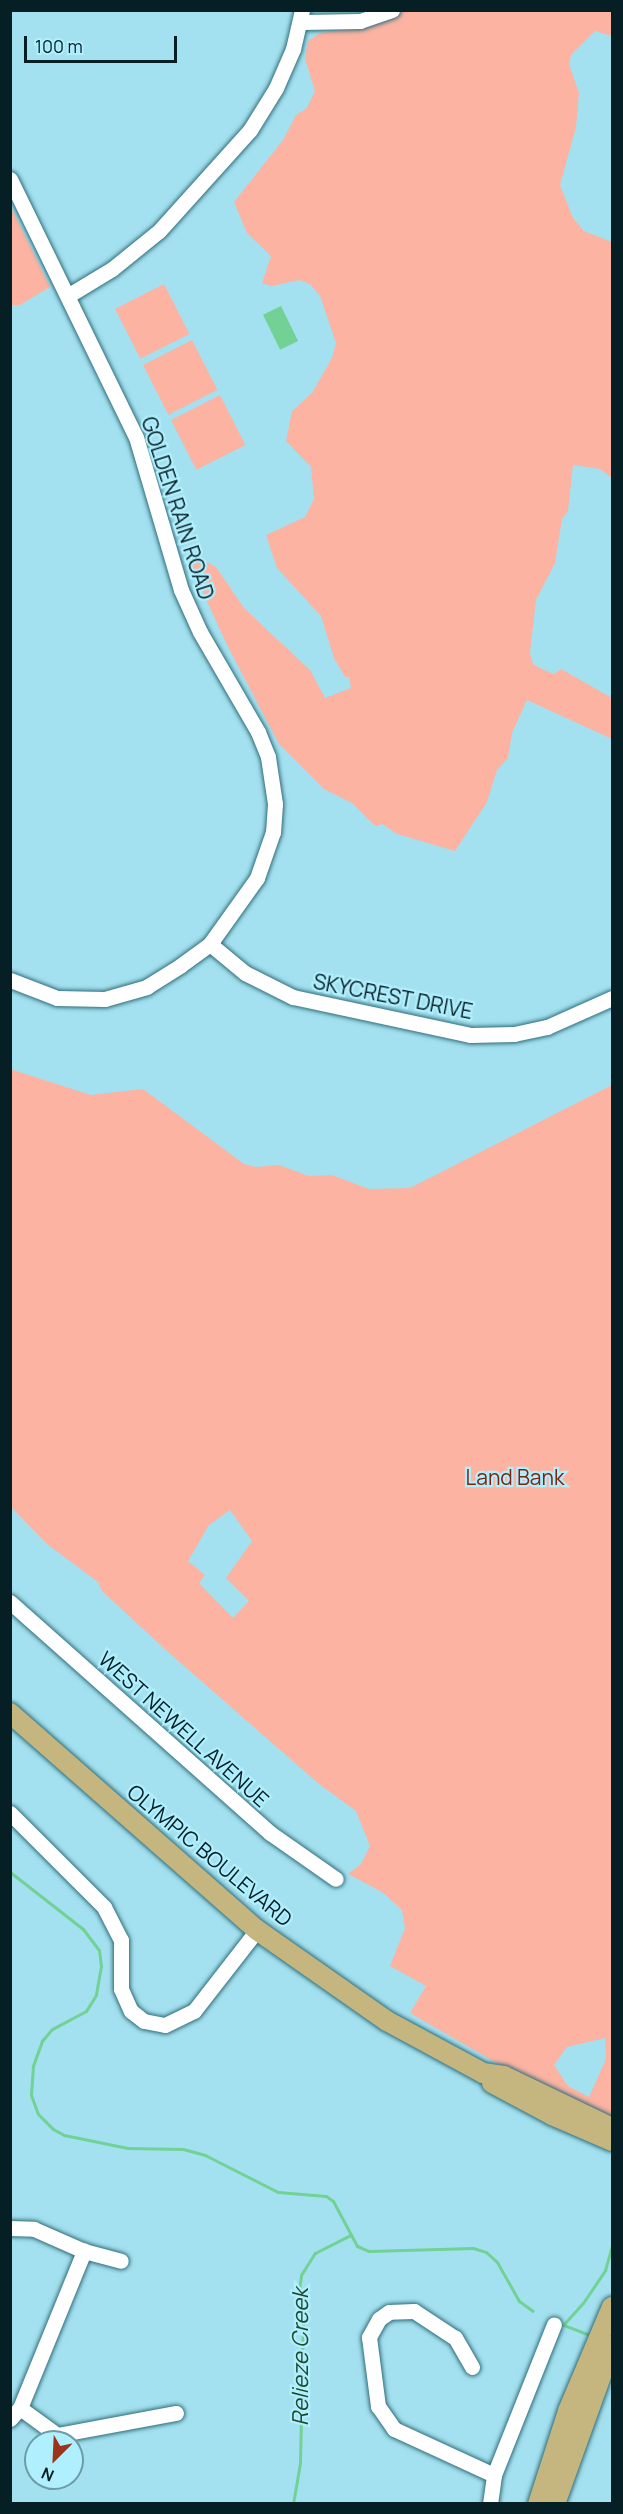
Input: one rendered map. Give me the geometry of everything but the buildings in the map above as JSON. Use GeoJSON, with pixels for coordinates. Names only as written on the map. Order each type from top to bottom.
{"type":"FeatureCollection","features":[{"type":"Feature","properties":{"kind":"main road","name":"OLYMPIC BOULEVARD"},"geometry":{"type":"LineString","coordinates":[[10,1713],[257,1930],[387,2021],[483,2073],[494,2086],[610,2139]]}},
{"type":"Feature","properties":{"kind":"main road"},"geometry":{"type":"LineString","coordinates":[[538,2504],[592,2349],[612,2307]]}},
{"type":"Feature","properties":{"kind":"main road"},"geometry":{"type":"LineString","coordinates":[[555,2504],[612,2346]]}},
{"type":"Feature","properties":{"kind":"street"},"geometry":{"type":"LineString","coordinates":[[69,295],[112,269],[159,231],[250,130],[276,88],[302,16],[353,22],[392,10]]}},
{"type":"Feature","properties":{"kind":"street","name":"GOLDEN RAIN ROAD"},"geometry":{"type":"LineString","coordinates":[[10,179],[69,295],[136,437],[190,613],[258,732],[273,780],[273,832],[263,866],[210,944],[147,987],[105,999],[57,998],[10,980]]}},
{"type":"Feature","properties":{"kind":"street","name":"SKYCREST DRIVE"},"geometry":{"type":"LineString","coordinates":[[210,944],[246,972],[293,997],[470,1035],[514,1034],[547,1027],[612,998]]}},
{"type":"Feature","properties":{"kind":"street","name":"WEST NEWELL AVENUE"},"geometry":{"type":"LineString","coordinates":[[10,1602],[270,1833],[336,1879]]}},
{"type":"Feature","properties":{"kind":"street"},"geometry":{"type":"LineString","coordinates":[[10,1813],[104,1907],[121,1940],[121,1989],[132,2011],[144,2020],[165,2025],[194,2011],[257,1930]]}},
{"type":"Feature","properties":{"kind":"street"},"geometry":{"type":"LineString","coordinates":[[10,2228],[34,2229],[84,2251],[121,2261]]}},
{"type":"Feature","properties":{"kind":"street"},"geometry":{"type":"LineString","coordinates":[[84,2251],[15,2413],[57,2436],[176,2413]]}},
{"type":"Feature","properties":{"kind":"street"},"geometry":{"type":"LineString","coordinates":[[472,2367],[456,2338],[414,2311],[390,2312],[379,2319],[369,2337],[378,2406],[394,2429],[494,2475]]}},
{"type":"Feature","properties":{"kind":"street"},"geometry":{"type":"LineString","coordinates":[[490,2504],[494,2475],[554,2324]]}},
{"type":"Feature","properties":{"kind":"green space"},"geometry":{"type":"Polygon","coordinates":[[[404,11],[612,11],[612,36],[595,31],[571,55],[569,64],[579,93],[576,127],[560,185],[573,218],[584,231],[612,242],[612,478],[600,469],[573,465],[568,511],[562,519],[555,563],[536,600],[530,652],[533,664],[554,674],[561,669],[612,698],[612,739],[527,700],[512,733],[508,758],[497,770],[487,802],[455,851],[397,834],[382,824],[375,826],[352,803],[324,789],[279,744],[227,645],[189,562],[196,556],[216,567],[244,608],[310,670],[325,698],[351,688],[349,677],[345,677],[334,658],[321,616],[277,568],[266,535],[305,517],[314,499],[311,467],[286,441],[292,411],[312,393],[332,358],[336,343],[320,296],[310,284],[299,280],[272,286],[262,283],[271,256],[247,233],[234,202],[283,140],[296,115],[307,108],[315,91],[305,59],[308,41],[320,33],[363,27],[404,11]]]}},
{"type":"Feature","properties":{"kind":"green space"},"geometry":{"type":"Polygon","coordinates":[[[11,207],[50,287],[20,305],[11,305],[11,207]]]}},
{"type":"Feature","properties":{"kind":"green space"},"geometry":{"type":"Polygon","coordinates":[[[164,284],[189,334],[140,359],[115,309],[164,284]]]}},
{"type":"Feature","properties":{"kind":"green space"},"geometry":{"type":"Polygon","coordinates":[[[192,340],[217,390],[168,415],[143,365],[192,340]]]}},
{"type":"Feature","properties":{"kind":"green space"},"geometry":{"type":"Polygon","coordinates":[[[220,395],[245,445],[196,470],[171,420],[220,395]]]}},
{"type":"Feature","properties":{"kind":"green space","name":"Land Bank"},"geometry":{"type":"Polygon","coordinates":[[[10,1069],[91,1095],[143,1089],[244,1164],[256,1167],[279,1165],[309,1176],[332,1175],[369,1189],[410,1188],[612,1085],[612,2121],[512,2072],[410,2013],[426,1986],[390,1966],[405,1928],[402,1910],[382,1892],[348,1874],[361,1864],[370,1846],[356,1811],[319,1784],[167,1651],[102,1591],[98,1582],[47,1544],[11,1507],[10,1069]],[[230,1510],[209,1525],[188,1561],[205,1575],[199,1583],[233,1618],[249,1601],[226,1578],[252,1541],[230,1510]],[[605,2038],[567,2047],[554,2065],[568,2086],[589,2097],[606,2059],[605,2038]]]}},
{"type":"Feature","properties":{"kind":"shaded area"},"geometry":{"type":"Polygon","coordinates":[[[281,306],[298,341],[280,350],[263,315],[281,306]]]}},
{"type":"Feature","properties":{"kind":"waterway"},"geometry":{"type":"LineString","coordinates":[[10,1872],[83,1929],[99,1950],[101,1966],[96,1995],[86,2011],[52,2029],[42,2041],[33,2066],[31,2095],[38,2114],[53,2129],[64,2135],[128,2148],[183,2149],[205,2155],[278,2192],[326,2196],[333,2201],[357,2246],[369,2251],[473,2248],[486,2252],[497,2262],[519,2301],[533,2311]]}},
{"type":"Feature","properties":{"kind":"waterway","name":"Relieze Creek"},"geometry":{"type":"LineString","coordinates":[[293,2504],[300,2463],[303,2324],[298,2297],[301,2275],[315,2253],[350,2235]]}},
{"type":"Feature","properties":{"kind":"waterway"},"geometry":{"type":"LineString","coordinates":[[587,2334],[563,2325],[583,2303],[605,2270],[612,2246]]}}]}
